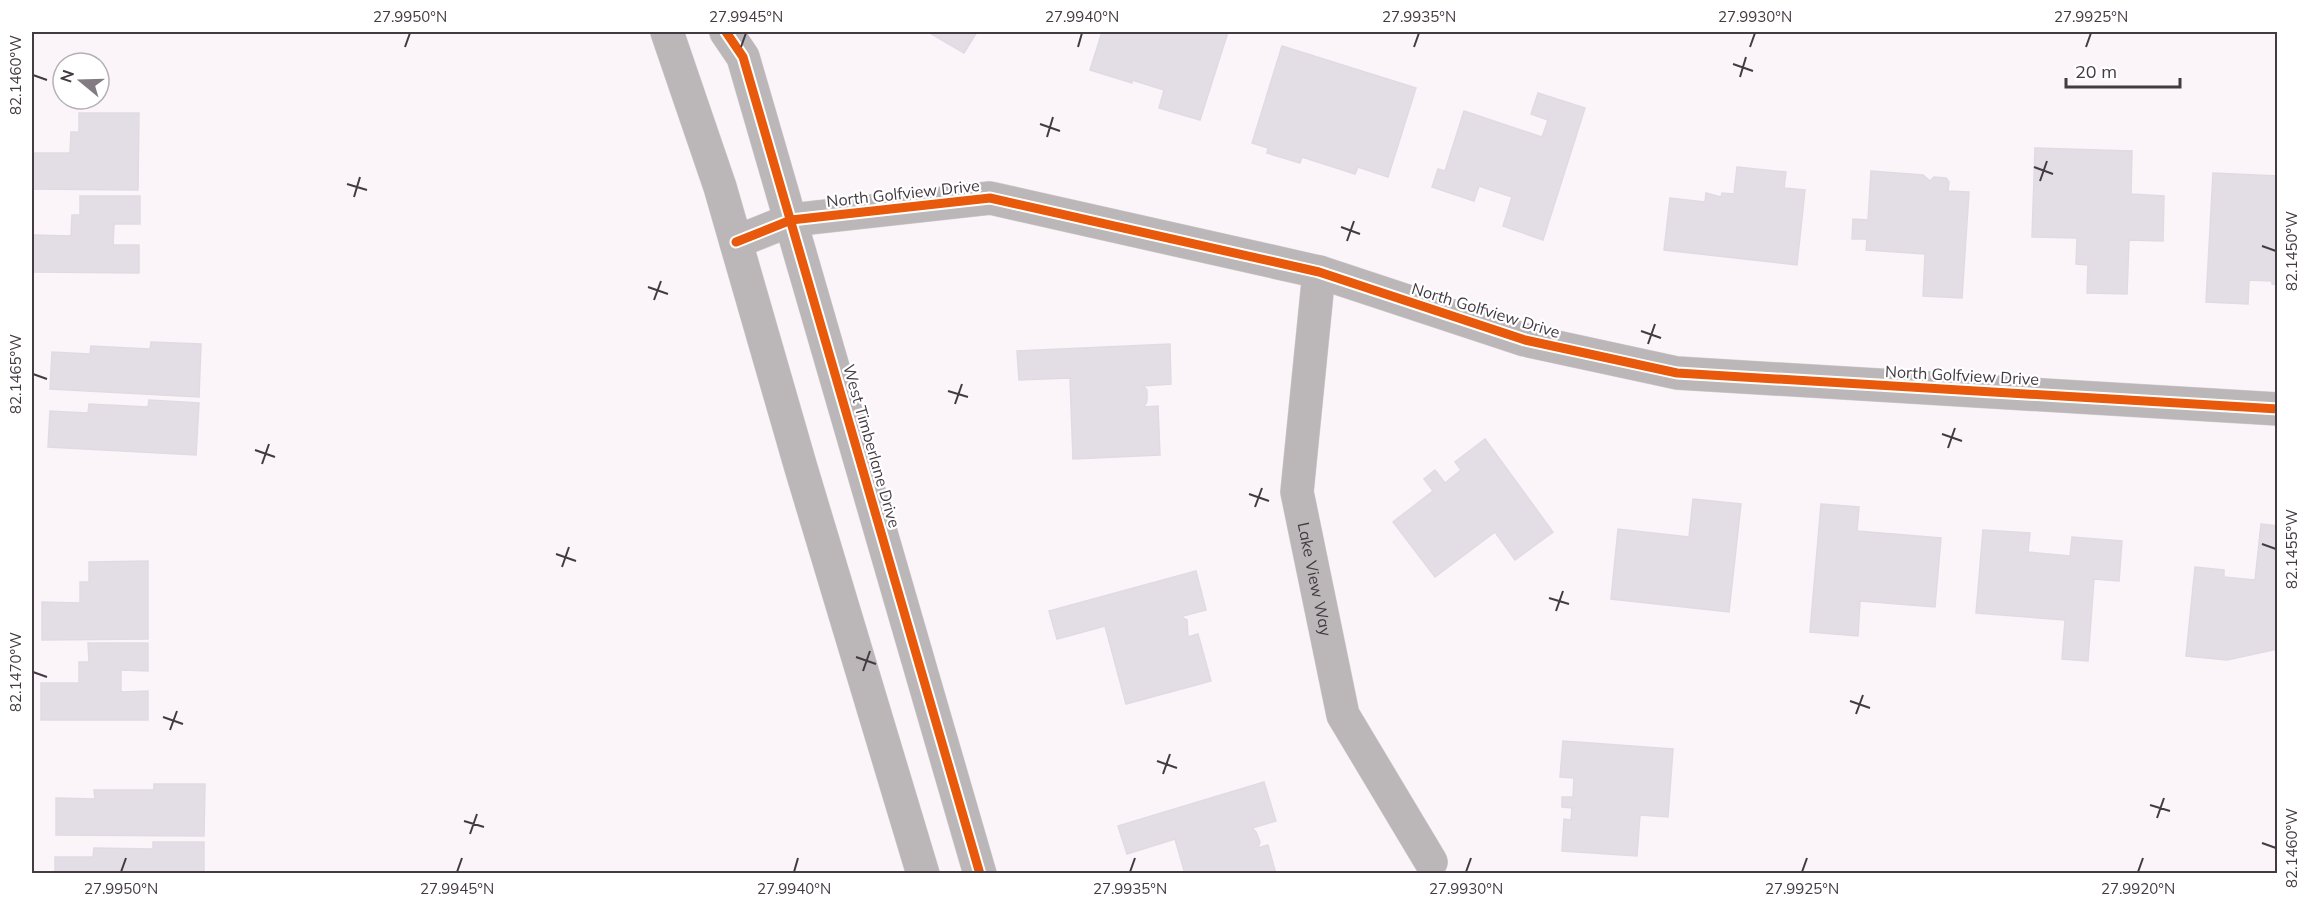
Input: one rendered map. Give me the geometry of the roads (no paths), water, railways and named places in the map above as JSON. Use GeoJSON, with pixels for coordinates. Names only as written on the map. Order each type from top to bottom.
{"type":"FeatureCollection","features":[{"type":"Feature","properties":{"kind":"street"},"geometry":{"type":"LineString","coordinates":[[667,32],[720,187],[801,468],[923,873]]}},
{"type":"Feature","properties":{"kind":"street","name":"West Timberlane Drive"},"geometry":{"type":"LineString","coordinates":[[726,32],[743,57],[980,873]]}},
{"type":"Feature","properties":{"kind":"street","name":"North Golfview Drive"},"geometry":{"type":"LineString","coordinates":[[736,242],[791,220],[990,198],[1319,272],[1525,340],[1677,373],[2277,409]]}},
{"type":"Feature","properties":{"kind":"street","name":"Lake View Way"},"geometry":{"type":"LineString","coordinates":[[1319,272],[1297,492],[1342,715],[1431,862]]}}]}
